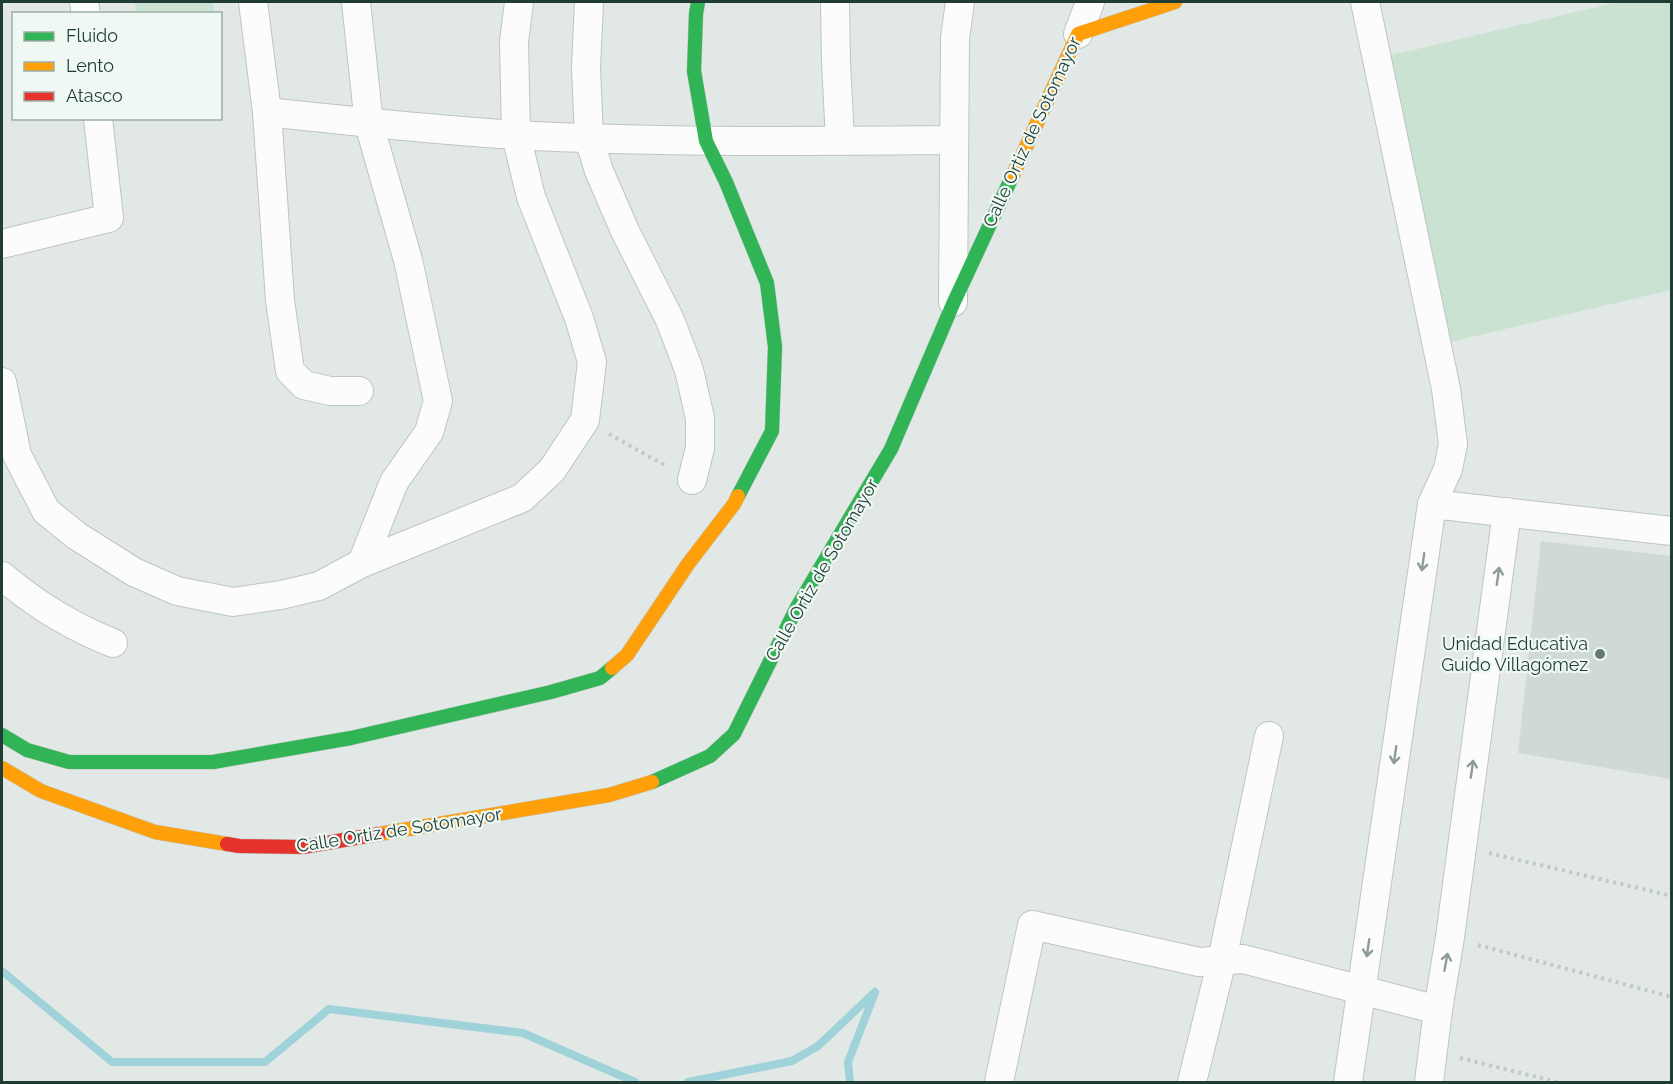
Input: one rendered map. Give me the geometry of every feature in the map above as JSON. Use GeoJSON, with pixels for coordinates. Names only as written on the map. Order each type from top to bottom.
{"type":"FeatureCollection","features":[{"type":"Feature","properties":{"kind":"street"},"geometry":{"type":"LineString","coordinates":[[253,2],[267,112],[280,300],[290,371],[304,385],[330,391],[359,392]]}},
{"type":"Feature","properties":{"kind":"street"},"geometry":{"type":"LineString","coordinates":[[356,2],[369,124],[408,260],[438,401],[429,432],[394,482],[362,563]]}},
{"type":"Feature","properties":{"kind":"street"},"geometry":{"type":"LineString","coordinates":[[2,382],[17,455],[46,511],[77,536],[134,572],[177,591],[233,602],[281,595],[319,586],[362,563],[522,498],[552,470],[585,420],[592,362],[579,318],[531,197],[516,135],[514,42],[519,2]]}},
{"type":"Feature","properties":{"kind":"street"},"geometry":{"type":"LineString","coordinates":[[589,2],[586,68],[589,138],[599,171],[670,320],[689,370],[700,418],[700,448],[692,480]]}},
{"type":"Feature","properties":{"kind":"street"},"geometry":{"type":"LineString","coordinates":[[2,735],[27,750],[69,762],[213,762],[351,738],[551,692],[600,678],[627,656],[688,564],[734,504],[772,431],[775,347],[767,282],[726,182],[706,141],[694,70],[698,2]]}},
{"type":"Feature","properties":{"kind":"street"},"geometry":{"type":"LineString","coordinates":[[835,2],[840,140]]}},
{"type":"Feature","properties":{"kind":"street"},"geometry":{"type":"LineString","coordinates":[[952,304],[955,38],[960,2]]}},
{"type":"Feature","properties":{"kind":"street","name":"Calle Ortiz de Sotomayor"},"geometry":{"type":"LineString","coordinates":[[2,768],[41,791],[155,832],[239,846],[303,847],[609,795],[648,784],[710,756],[734,734],[797,607],[891,449],[952,304],[1078,34],[1090,2]]}},
{"type":"Feature","properties":{"kind":"street"},"geometry":{"type":"LineString","coordinates":[[1078,34],[1175,2]]}},
{"type":"Feature","properties":{"kind":"street"},"geometry":{"type":"LineString","coordinates":[[1348,1083],[1432,504],[1448,469],[1453,444],[1446,389],[1365,2]]}},
{"type":"Feature","properties":{"kind":"street"},"geometry":{"type":"LineString","coordinates":[[267,112],[369,124],[589,138],[706,141],[954,140]]}},
{"type":"Feature","properties":{"kind":"street"},"geometry":{"type":"LineString","coordinates":[[2,244],[109,218],[98,120]]}},
{"type":"Feature","properties":{"kind":"street"},"geometry":{"type":"LineString","coordinates":[[1432,504],[1671,531]]}},
{"type":"Feature","properties":{"kind":"street"},"geometry":{"type":"LineString","coordinates":[[1429,1083],[1437,1010],[1450,938],[1507,513]]}},
{"type":"Feature","properties":{"kind":"street"},"geometry":{"type":"LineString","coordinates":[[2,576],[27,597],[84,632],[113,643]]}},
{"type":"Feature","properties":{"kind":"street"},"geometry":{"type":"LineString","coordinates":[[1192,1083],[1222,960],[1269,736]]}},
{"type":"Feature","properties":{"kind":"street"},"geometry":{"type":"LineString","coordinates":[[999,1083],[1032,925],[1199,962],[1242,959],[1437,1010]]}},
{"type":"Feature","properties":{"kind":"path"},"geometry":{"type":"LineString","coordinates":[[585,420],[692,480]]}},
{"type":"Feature","properties":{"kind":"path"},"geometry":{"type":"LineString","coordinates":[[1462,847],[1671,896]]}},
{"type":"Feature","properties":{"kind":"path"},"geometry":{"type":"LineString","coordinates":[[1450,938],[1671,997]]}},
{"type":"Feature","properties":{"kind":"path"},"geometry":{"type":"LineString","coordinates":[[1433,1051],[1557,1083]]}},
{"type":"Feature","properties":{"kind":"shaded area","name":"Unidad Educativa Guido Villagómez"},"geometry":{"type":"Polygon","coordinates":[[[1541,541],[1671,556],[1671,779],[1518,753],[1541,541]]]}},
{"type":"Feature","properties":{"kind":"green space"},"geometry":{"type":"Polygon","coordinates":[[[135,2],[213,2],[214,12],[136,12],[135,2]]]}},
{"type":"Feature","properties":{"kind":"green space"},"geometry":{"type":"Polygon","coordinates":[[[1618,2],[1671,2],[1671,290],[1450,342],[1383,57],[1618,2]]]}},
{"type":"Feature","properties":{"kind":"waterway"},"geometry":{"type":"LineString","coordinates":[[2,971],[112,1062],[265,1062],[329,1009],[523,1033],[635,1082]]}},
{"type":"Feature","properties":{"kind":"waterway"},"geometry":{"type":"LineString","coordinates":[[688,1082],[792,1061],[818,1046],[875,992]]}},
{"type":"Feature","properties":{"kind":"waterway"},"geometry":{"type":"LineString","coordinates":[[850,1082],[848,1062],[874,995]]}},
{"type":"Feature","properties":{"kind":"traffic: fast"},"geometry":{"type":"LineString","coordinates":[[698,2],[694,71],[706,141],[726,182],[767,283],[775,347],[772,431],[738,496]]}},
{"type":"Feature","properties":{"kind":"traffic: fast"},"geometry":{"type":"LineString","coordinates":[[652,782],[710,756],[734,734],[797,607],[891,449],[953,304],[1012,177]]}},
{"type":"Feature","properties":{"kind":"traffic: fast"},"geometry":{"type":"LineString","coordinates":[[2,735],[27,750],[69,762],[213,762],[351,738],[551,692],[600,678],[612,668]]}},
{"type":"Feature","properties":{"kind":"traffic: slow"},"geometry":{"type":"LineString","coordinates":[[1012,177],[1078,34],[1175,2]]}},
{"type":"Feature","properties":{"kind":"traffic: slow"},"geometry":{"type":"LineString","coordinates":[[612,668],[627,655],[688,564],[738,496]]}},
{"type":"Feature","properties":{"kind":"traffic: slow"},"geometry":{"type":"LineString","coordinates":[[2,768],[41,791],[155,832],[227,844]]}},
{"type":"Feature","properties":{"kind":"traffic: slow"},"geometry":{"type":"LineString","coordinates":[[379,834],[609,795],[652,782]]}},
{"type":"Feature","properties":{"kind":"traffic: jam"},"geometry":{"type":"LineString","coordinates":[[227,844],[303,847],[379,834]]}},
{"type":"Feature","properties":{"kind":"place","name":"Unidad Educativa Guido Villagómez"},"geometry":{"type":"Point","coordinates":[1600,654]}}]}
